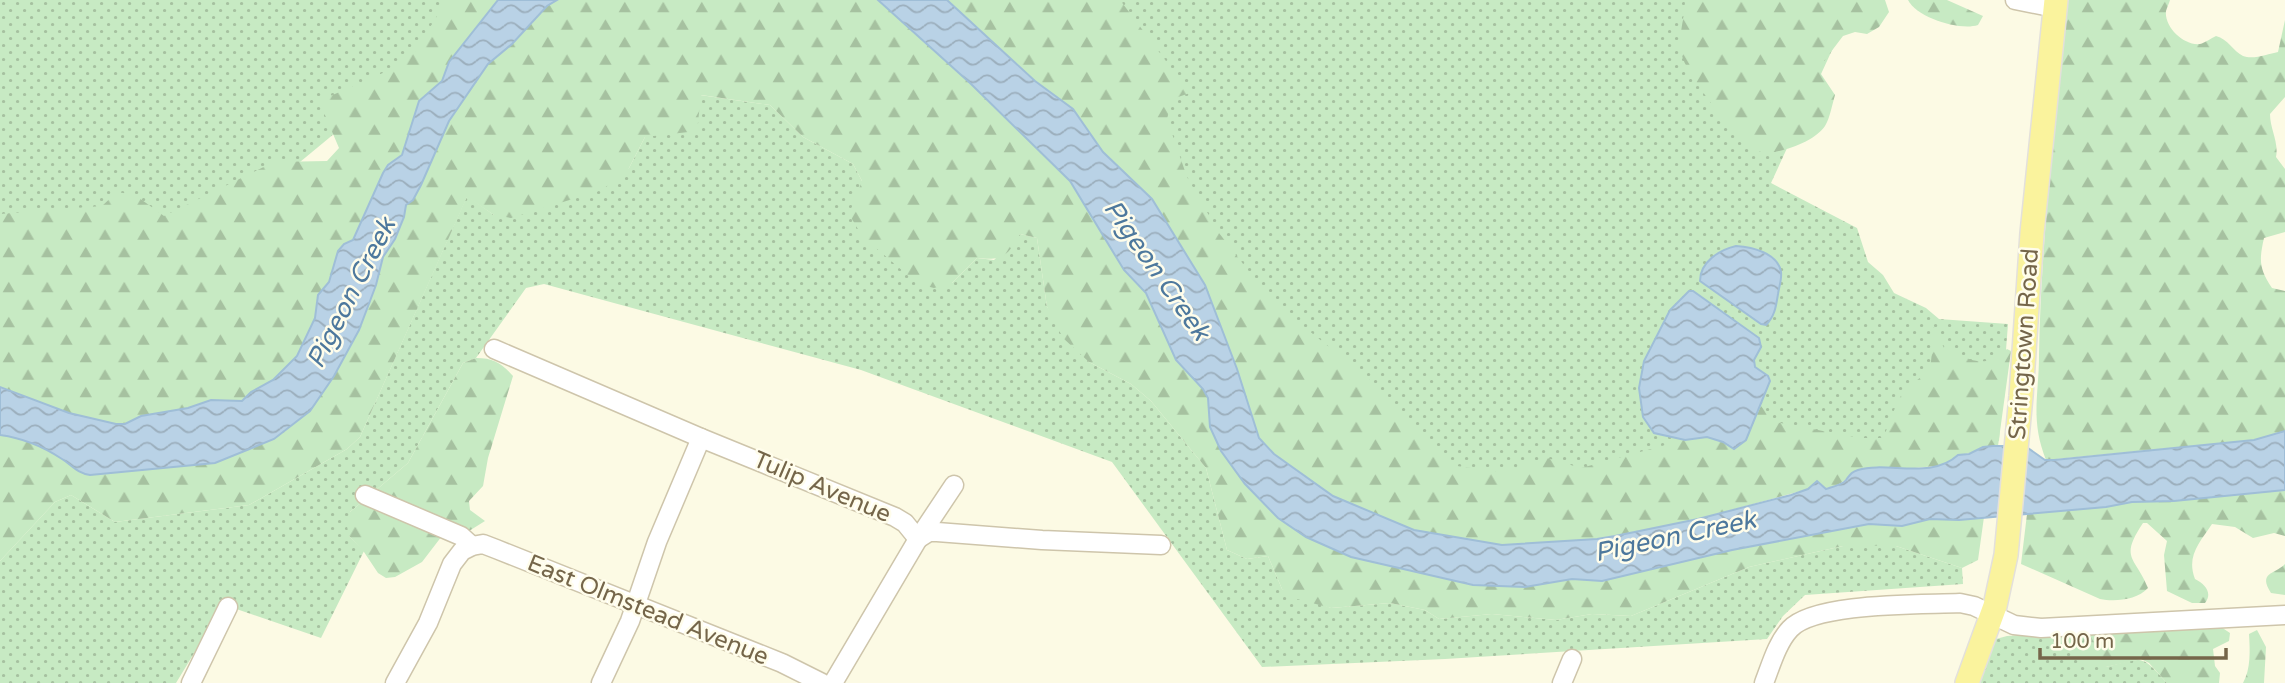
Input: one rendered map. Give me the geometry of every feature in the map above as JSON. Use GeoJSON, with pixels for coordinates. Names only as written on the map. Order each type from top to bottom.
{"type":"FeatureCollection","features":[{"type":"Feature","properties":{"kind":"main road","name":"Stringtown Road"},"geometry":{"type":"LineString","coordinates":[[1967,683],[1992,616],[2003,575],[2011,517],[2032,233],[2055,4]]}},
{"type":"Feature","properties":{"kind":"street"},"geometry":{"type":"LineString","coordinates":[[2015,0],[2055,4]]}},
{"type":"Feature","properties":{"kind":"street","name":"Tulip Avenue"},"geometry":{"type":"LineString","coordinates":[[494,349],[895,517],[905,523],[918,538],[937,532],[1161,545]]}},
{"type":"Feature","properties":{"kind":"street"},"geometry":{"type":"LineString","coordinates":[[601,683],[630,621],[657,542],[701,438]]}},
{"type":"Feature","properties":{"kind":"street"},"geometry":{"type":"LineString","coordinates":[[833,683],[918,538],[954,485]]}},
{"type":"Feature","properties":{"kind":"street","name":"East Olmstead Avenue"},"geometry":{"type":"LineString","coordinates":[[365,495],[461,536],[472,546],[483,544],[496,549],[782,663],[822,683]]}},
{"type":"Feature","properties":{"kind":"street"},"geometry":{"type":"LineString","coordinates":[[395,683],[428,623],[452,564],[462,551],[472,546]]}},
{"type":"Feature","properties":{"kind":"street"},"geometry":{"type":"LineString","coordinates":[[1764,683],[1782,640],[1791,628],[1806,618],[1829,612],[1960,603],[1974,606],[2014,625],[2041,628],[2285,615]]}},
{"type":"Feature","properties":{"kind":"street"},"geometry":{"type":"LineString","coordinates":[[191,683],[228,607]]}},
{"type":"Feature","properties":{"kind":"street"},"geometry":{"type":"LineString","coordinates":[[1562,683],[1572,659]]}},
{"type":"Feature","properties":{"kind":"green space"},"geometry":{"type":"Polygon","coordinates":[[[0,0],[496,0],[225,224],[0,250],[0,0]]]}},
{"type":"Feature","properties":{"kind":"green space"},"geometry":{"type":"Polygon","coordinates":[[[447,0],[498,0],[449,62],[442,81],[419,101],[402,155],[388,165],[383,173],[353,240],[338,251],[329,282],[318,295],[315,317],[297,356],[273,380],[251,392],[242,401],[211,400],[188,408],[141,416],[125,424],[69,413],[0,387],[0,214],[102,206],[117,192],[135,195],[164,216],[274,162],[327,161],[339,148],[319,101],[385,72],[414,53],[447,0]]]}},
{"type":"Feature","properties":{"kind":"green space"},"geometry":{"type":"Polygon","coordinates":[[[557,0],[878,0],[970,83],[1070,181],[1124,270],[1145,292],[1176,360],[1203,389],[1208,398],[1210,427],[1221,451],[1245,484],[1278,518],[1525,587],[1572,579],[1602,581],[1732,550],[1869,524],[1902,526],[1930,519],[1984,517],[1978,560],[1962,568],[1896,546],[1843,546],[1749,567],[1631,616],[1592,614],[1556,620],[1492,614],[1439,619],[1425,610],[1390,603],[1331,608],[1297,599],[1282,589],[1268,556],[1247,559],[1227,550],[1206,468],[1151,401],[1131,384],[1089,362],[1063,338],[1047,307],[1037,238],[1020,234],[1004,255],[993,259],[977,258],[952,283],[934,288],[918,284],[862,236],[849,214],[862,181],[853,164],[803,137],[770,105],[701,95],[697,131],[645,137],[629,168],[602,190],[511,218],[494,215],[467,197],[360,437],[347,449],[249,505],[115,522],[71,495],[55,502],[0,561],[0,435],[40,447],[78,471],[90,475],[215,463],[274,439],[289,425],[359,330],[383,257],[395,239],[406,205],[421,185],[449,121],[488,64],[512,44],[547,6],[557,0]]]}},
{"type":"Feature","properties":{"kind":"green space"},"geometry":{"type":"Polygon","coordinates":[[[947,0],[1120,0],[1190,93],[1172,99],[1167,119],[1187,177],[1219,233],[1271,300],[1376,385],[1449,465],[1502,472],[1547,458],[1581,468],[1684,440],[1707,437],[1723,442],[1746,440],[1761,406],[1775,422],[1860,438],[1884,438],[1903,391],[1930,370],[1933,343],[1930,330],[1934,327],[1944,348],[1969,359],[1991,360],[2007,349],[2011,351],[1998,446],[1958,455],[1947,465],[1850,474],[1832,487],[1808,489],[1698,519],[1597,539],[1502,545],[1414,530],[1333,496],[1274,454],[1259,438],[1237,369],[1205,285],[1152,199],[1103,152],[1073,109],[1035,81],[947,0]]]}},
{"type":"Feature","properties":{"kind":"green space"},"geometry":{"type":"Polygon","coordinates":[[[1043,0],[1855,0],[1771,183],[1857,228],[1868,262],[1883,275],[1894,293],[1926,308],[1939,319],[2008,324],[1999,441],[1464,494],[1252,301],[1043,0]]]}},
{"type":"Feature","properties":{"kind":"green space"},"geometry":{"type":"Polygon","coordinates":[[[1685,0],[1885,0],[1889,12],[1879,27],[1867,34],[1855,32],[1843,36],[1821,65],[1821,74],[1835,95],[1828,119],[1820,132],[1794,147],[1764,152],[1757,151],[1739,137],[1716,110],[1687,68],[1680,44],[1685,0]]]}},
{"type":"Feature","properties":{"kind":"green space"},"geometry":{"type":"Polygon","coordinates":[[[1908,0],[1947,0],[1983,16],[1978,25],[1961,26],[1940,22],[1920,12],[1908,0]]]}},
{"type":"Feature","properties":{"kind":"green space"},"geometry":{"type":"Polygon","coordinates":[[[2066,0],[2170,0],[2166,17],[2172,29],[2182,39],[2200,44],[2216,36],[2247,57],[2278,52],[2285,20],[2285,97],[2270,114],[2276,157],[2285,169],[2285,232],[2264,238],[2261,258],[2262,270],[2272,288],[2285,291],[2285,431],[2254,440],[2046,460],[2038,432],[2036,408],[2040,310],[2066,0]]]}},
{"type":"Feature","properties":{"kind":"green space"},"geometry":{"type":"Polygon","coordinates":[[[700,95],[770,105],[803,137],[853,164],[862,181],[952,283],[977,258],[994,260],[1020,234],[1037,238],[1047,307],[1089,362],[1131,384],[1151,401],[1206,468],[1227,550],[1247,559],[1268,556],[1282,589],[1331,608],[1390,603],[1425,610],[1439,619],[1492,614],[1556,620],[1592,614],[1631,616],[1749,567],[1843,546],[1896,546],[1962,568],[1963,584],[1805,595],[1783,616],[1767,639],[1445,659],[1262,667],[1112,462],[861,370],[544,284],[526,288],[476,358],[463,363],[408,463],[350,512],[349,536],[364,551],[321,638],[219,603],[176,683],[0,683],[0,561],[55,502],[71,495],[115,522],[249,505],[347,449],[360,437],[467,196],[494,215],[629,168],[645,137],[700,95]]]}},
{"type":"Feature","properties":{"kind":"green space"},"geometry":{"type":"Polygon","coordinates":[[[476,358],[497,362],[513,376],[488,458],[483,486],[469,501],[470,510],[485,521],[469,531],[445,532],[422,562],[395,577],[386,578],[378,573],[349,536],[347,526],[350,512],[408,463],[463,363],[476,358]]]}},
{"type":"Feature","properties":{"kind":"green space"},"geometry":{"type":"Polygon","coordinates":[[[2285,490],[2285,536],[2274,533],[2253,538],[2235,527],[2212,524],[2199,543],[2192,563],[2195,579],[2205,586],[2208,592],[2205,603],[2192,603],[2167,591],[2164,555],[2167,541],[2147,523],[2143,523],[2136,535],[2131,551],[2134,563],[2148,588],[2132,598],[2100,599],[2021,564],[2027,514],[2132,502],[2174,501],[2285,490]]]}},
{"type":"Feature","properties":{"kind":"green space"},"geometry":{"type":"Polygon","coordinates":[[[2285,564],[2285,595],[2271,593],[2267,586],[2267,577],[2285,564]]]}},
{"type":"Feature","properties":{"kind":"green space"},"geometry":{"type":"Polygon","coordinates":[[[2215,623],[2230,633],[2229,641],[2213,649],[2215,666],[2220,673],[2219,683],[2167,683],[2149,663],[2141,659],[2106,667],[2088,665],[2069,649],[2071,632],[2215,623]]]}},
{"type":"Feature","properties":{"kind":"green space"},"geometry":{"type":"Polygon","coordinates":[[[2257,630],[2266,647],[2264,683],[2243,683],[2249,666],[2249,634],[2257,630]]]}},
{"type":"Feature","properties":{"kind":"green space"},"geometry":{"type":"Polygon","coordinates":[[[2071,632],[2106,667],[2141,660],[2167,683],[1978,683],[1996,639],[2071,632]]]}},
{"type":"Feature","properties":{"kind":"water","name":"Pigeon Creek"},"geometry":{"type":"Polygon","coordinates":[[[498,0],[557,0],[547,6],[512,44],[488,64],[449,121],[421,185],[413,200],[406,205],[395,239],[383,257],[359,330],[334,376],[310,411],[274,439],[215,463],[90,475],[78,471],[40,447],[0,435],[0,387],[69,413],[125,424],[141,416],[188,408],[211,400],[242,401],[251,392],[273,380],[297,356],[315,318],[318,295],[329,282],[338,251],[353,240],[383,173],[388,165],[402,155],[419,101],[442,81],[449,62],[498,0]]]}},
{"type":"Feature","properties":{"kind":"water","name":"Pigeon Creek"},"geometry":{"type":"Polygon","coordinates":[[[878,0],[947,0],[1035,81],[1073,109],[1103,152],[1152,199],[1205,285],[1237,369],[1259,438],[1274,454],[1333,496],[1414,530],[1502,545],[1597,539],[1698,519],[1791,495],[1808,489],[1817,481],[1826,489],[1842,483],[1858,470],[1935,467],[1958,455],[1969,454],[1983,447],[2025,446],[2045,460],[2054,460],[2254,440],[2285,431],[2285,490],[1959,520],[1930,519],[1902,526],[1869,524],[1732,550],[1602,581],[1572,579],[1525,587],[1473,585],[1351,557],[1306,537],[1278,518],[1245,484],[1221,451],[1210,427],[1208,398],[1203,389],[1176,360],[1146,293],[1124,270],[1070,181],[970,83],[878,0]]]}},
{"type":"Feature","properties":{"kind":"water"},"geometry":{"type":"Polygon","coordinates":[[[1736,246],[1763,252],[1779,265],[1781,277],[1776,307],[1766,325],[1700,281],[1703,268],[1712,258],[1723,250],[1736,246]]]}},
{"type":"Feature","properties":{"kind":"water"},"geometry":{"type":"Polygon","coordinates":[[[1689,291],[1693,291],[1759,338],[1761,347],[1754,360],[1755,367],[1768,376],[1770,381],[1746,440],[1734,449],[1707,437],[1685,440],[1654,433],[1643,417],[1639,388],[1644,361],[1670,310],[1689,291]]]}}]}
